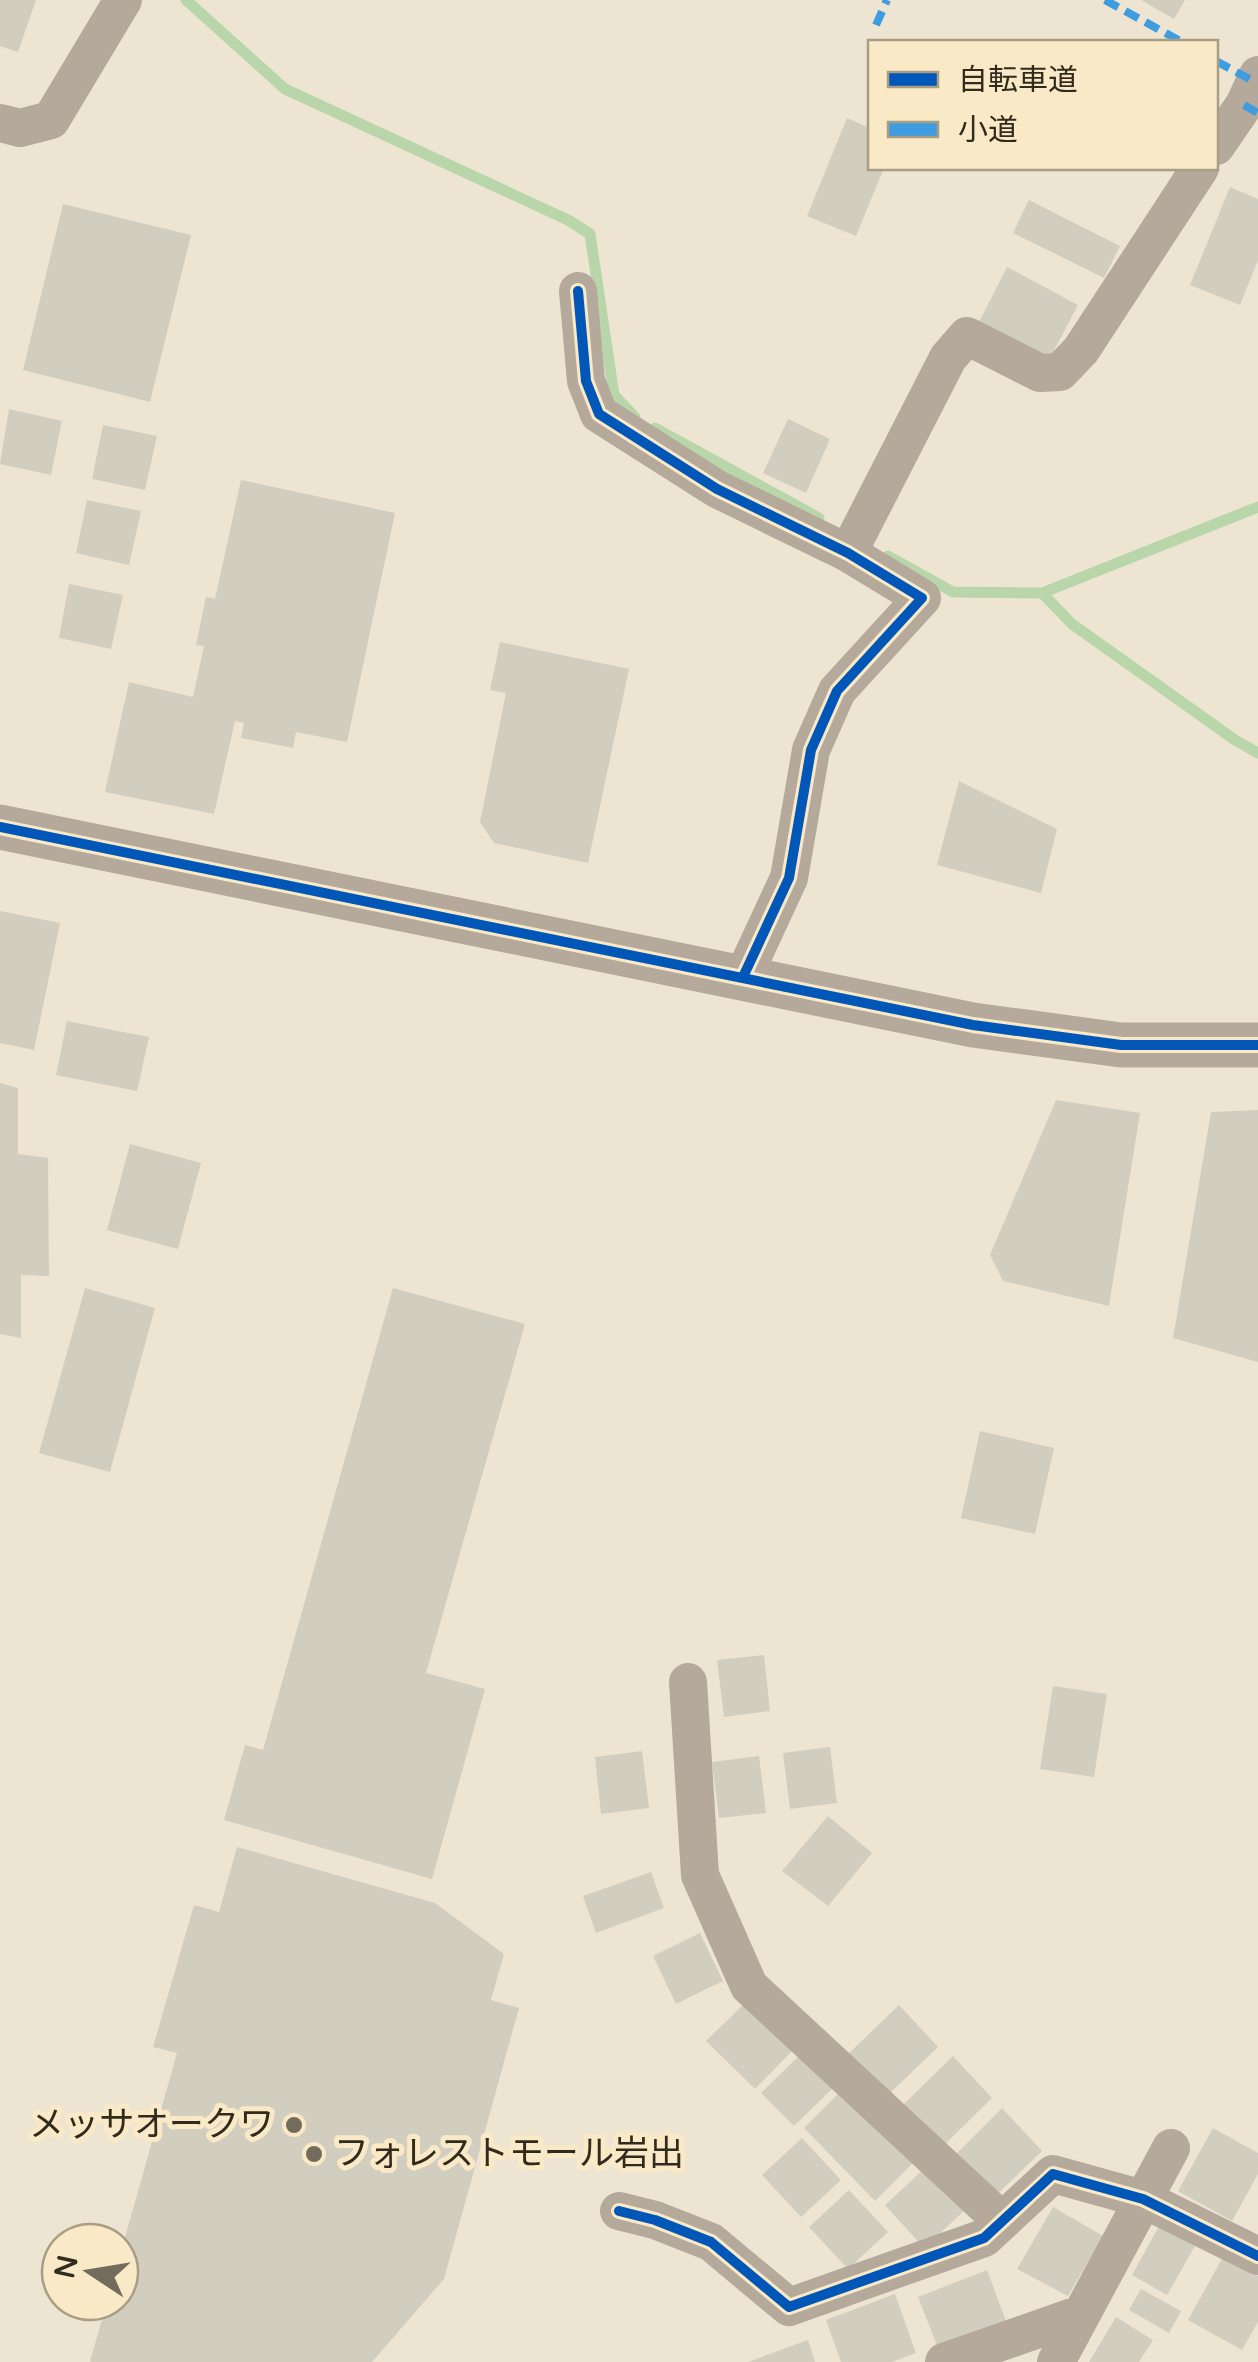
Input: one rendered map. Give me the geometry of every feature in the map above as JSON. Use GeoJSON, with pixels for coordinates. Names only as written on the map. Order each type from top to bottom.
{"type":"FeatureCollection","features":[{"type":"Feature","properties":{"kind":"street"},"geometry":{"type":"LineString","coordinates":[[0,123],[20,128],[51,120],[123,0]]}},
{"type":"Feature","properties":{"kind":"street"},"geometry":{"type":"LineString","coordinates":[[1218,143],[1244,105],[1258,75]]}},
{"type":"Feature","properties":{"kind":"street"},"geometry":{"type":"LineString","coordinates":[[848,554],[948,358],[967,336],[1040,372],[1060,372],[1081,350],[1199,170]]}},
{"type":"Feature","properties":{"kind":"street"},"geometry":{"type":"LineString","coordinates":[[578,291],[586,382],[598,414],[717,489],[848,554],[922,598],[837,692],[810,750],[788,878],[742,977]]}},
{"type":"Feature","properties":{"kind":"street"},"geometry":{"type":"LineString","coordinates":[[0,826],[973,1025],[1122,1045],[1258,1045]]}},
{"type":"Feature","properties":{"kind":"street"},"geometry":{"type":"LineString","coordinates":[[688,1682],[700,1875],[749,1986],[1002,2221]]}},
{"type":"Feature","properties":{"kind":"street"},"geometry":{"type":"LineString","coordinates":[[1056,2362],[1170,2148]]}},
{"type":"Feature","properties":{"kind":"street"},"geometry":{"type":"LineString","coordinates":[[619,2211],[711,2242],[789,2307],[984,2238],[1053,2174],[1143,2199],[1258,2256]]}},
{"type":"Feature","properties":{"kind":"street"},"geometry":{"type":"LineString","coordinates":[[944,2362],[1082,2314]]}},
{"type":"Feature","properties":{"kind":"building"},"geometry":{"type":"Polygon","coordinates":[[[0,0],[36,0],[18,52],[0,46],[0,0]]]}},
{"type":"Feature","properties":{"kind":"building"},"geometry":{"type":"Polygon","coordinates":[[[1141,0],[1185,0],[1174,19],[1141,0]]]}},
{"type":"Feature","properties":{"kind":"building"},"geometry":{"type":"Polygon","coordinates":[[[847,118],[868,127],[868,170],[883,170],[856,236],[807,216],[847,118]]]}},
{"type":"Feature","properties":{"kind":"building"},"geometry":{"type":"Polygon","coordinates":[[[1230,187],[1258,199],[1258,260],[1240,305],[1190,285],[1230,187]]]}},
{"type":"Feature","properties":{"kind":"building"},"geometry":{"type":"Polygon","coordinates":[[[1029,200],[1120,246],[1104,278],[1013,233],[1029,200]]]}},
{"type":"Feature","properties":{"kind":"building"},"geometry":{"type":"Polygon","coordinates":[[[63,204],[191,235],[150,402],[23,370],[63,204]]]}},
{"type":"Feature","properties":{"kind":"building"},"geometry":{"type":"Polygon","coordinates":[[[1007,267],[1078,305],[1049,360],[979,322],[1007,267]]]}},
{"type":"Feature","properties":{"kind":"building"},"geometry":{"type":"Polygon","coordinates":[[[9,409],[62,421],[51,475],[0,464],[9,409]]]}},
{"type":"Feature","properties":{"kind":"building"},"geometry":{"type":"Polygon","coordinates":[[[788,419],[830,439],[806,493],[763,473],[788,419]]]}},
{"type":"Feature","properties":{"kind":"building"},"geometry":{"type":"Polygon","coordinates":[[[103,425],[157,436],[145,490],[92,479],[103,425]]]}},
{"type":"Feature","properties":{"kind":"building"},"geometry":{"type":"Polygon","coordinates":[[[241,480],[395,513],[347,742],[296,732],[293,748],[241,738],[244,723],[235,721],[214,814],[105,792],[129,682],[193,697],[204,646],[196,645],[206,597],[215,599],[241,480]]]}},
{"type":"Feature","properties":{"kind":"building"},"geometry":{"type":"Polygon","coordinates":[[[87,500],[141,511],[129,565],[76,553],[87,500]]]}},
{"type":"Feature","properties":{"kind":"building"},"geometry":{"type":"Polygon","coordinates":[[[69,584],[123,595],[111,649],[59,638],[69,584]]]}},
{"type":"Feature","properties":{"kind":"building"},"geometry":{"type":"Polygon","coordinates":[[[500,642],[629,669],[588,863],[494,843],[480,822],[506,693],[490,690],[500,642]]]}},
{"type":"Feature","properties":{"kind":"building"},"geometry":{"type":"Polygon","coordinates":[[[959,781],[1057,829],[1041,893],[937,865],[959,781]]]}},
{"type":"Feature","properties":{"kind":"building"},"geometry":{"type":"Polygon","coordinates":[[[0,911],[60,923],[34,1050],[0,1043],[0,911]]]}},
{"type":"Feature","properties":{"kind":"building"},"geometry":{"type":"Polygon","coordinates":[[[67,1021],[149,1037],[137,1091],[56,1075],[67,1021]]]}},
{"type":"Feature","properties":{"kind":"building"},"geometry":{"type":"Polygon","coordinates":[[[0,1083],[18,1088],[18,1154],[48,1158],[49,1276],[21,1275],[21,1338],[0,1334],[0,1083]]]}},
{"type":"Feature","properties":{"kind":"building"},"geometry":{"type":"Polygon","coordinates":[[[1056,1100],[1140,1113],[1109,1306],[1003,1281],[990,1255],[1056,1100]]]}},
{"type":"Feature","properties":{"kind":"building"},"geometry":{"type":"Polygon","coordinates":[[[1258,1110],[1258,1362],[1173,1338],[1211,1112],[1258,1110]]]}},
{"type":"Feature","properties":{"kind":"building"},"geometry":{"type":"Polygon","coordinates":[[[130,1144],[201,1163],[178,1249],[107,1230],[130,1144]]]}},
{"type":"Feature","properties":{"kind":"building"},"geometry":{"type":"Polygon","coordinates":[[[85,1288],[155,1308],[110,1472],[39,1453],[85,1288]]]}},
{"type":"Feature","properties":{"kind":"building"},"geometry":{"type":"Polygon","coordinates":[[[393,1288],[525,1324],[426,1673],[485,1689],[432,1879],[224,1820],[245,1745],[263,1750],[393,1288]]]}},
{"type":"Feature","properties":{"kind":"building"},"geometry":{"type":"Polygon","coordinates":[[[980,1431],[1054,1448],[1035,1534],[961,1518],[980,1431]]]}},
{"type":"Feature","properties":{"kind":"building"},"geometry":{"type":"Polygon","coordinates":[[[764,1655],[770,1711],[724,1717],[717,1660],[764,1655]]]}},
{"type":"Feature","properties":{"kind":"building"},"geometry":{"type":"Polygon","coordinates":[[[1053,1686],[1107,1694],[1094,1777],[1040,1769],[1053,1686]]]}},
{"type":"Feature","properties":{"kind":"building"},"geometry":{"type":"Polygon","coordinates":[[[830,1747],[837,1803],[790,1809],[783,1753],[830,1747]]]}},
{"type":"Feature","properties":{"kind":"building"},"geometry":{"type":"Polygon","coordinates":[[[642,1751],[649,1808],[601,1814],[595,1757],[642,1751]]]}},
{"type":"Feature","properties":{"kind":"building"},"geometry":{"type":"Polygon","coordinates":[[[759,1756],[766,1813],[719,1818],[712,1762],[759,1756]]]}},
{"type":"Feature","properties":{"kind":"building"},"geometry":{"type":"Polygon","coordinates":[[[828,1816],[872,1853],[828,1906],[782,1871],[828,1816]]]}},
{"type":"Feature","properties":{"kind":"building","name":"フォレストモール岩出"},"geometry":{"type":"Polygon","coordinates":[[[237,1847],[435,1903],[504,1954],[491,2000],[519,2008],[444,2279],[372,2362],[90,2361],[101,2322],[140,2322],[140,2222],[129,2222],[177,2053],[153,2047],[194,1905],[219,1912],[237,1847]]]}},
{"type":"Feature","properties":{"kind":"building"},"geometry":{"type":"Polygon","coordinates":[[[651,1872],[664,1908],[596,1933],[583,1896],[651,1872]]]}},
{"type":"Feature","properties":{"kind":"building"},"geometry":{"type":"Polygon","coordinates":[[[700,1933],[723,1981],[676,2004],[653,1956],[700,1933]]]}},
{"type":"Feature","properties":{"kind":"building"},"geometry":{"type":"Polygon","coordinates":[[[744,2004],[792,2051],[755,2089],[706,2041],[744,2004]]]}},
{"type":"Feature","properties":{"kind":"building"},"geometry":{"type":"Polygon","coordinates":[[[899,2005],[938,2047],[888,2095],[847,2055],[899,2005]]]}},
{"type":"Feature","properties":{"kind":"building"},"geometry":{"type":"Polygon","coordinates":[[[800,2055],[833,2088],[794,2126],[761,2093],[800,2055]]]}},
{"type":"Feature","properties":{"kind":"building"},"geometry":{"type":"Polygon","coordinates":[[[953,2056],[992,2098],[943,2146],[902,2106],[953,2056]]]}},
{"type":"Feature","properties":{"kind":"building"},"geometry":{"type":"Polygon","coordinates":[[[842,2090],[913,2163],[875,2201],[804,2128],[842,2090]]]}},
{"type":"Feature","properties":{"kind":"building"},"geometry":{"type":"Polygon","coordinates":[[[1002,2108],[1042,2151],[992,2199],[951,2159],[1002,2108]]]}},
{"type":"Feature","properties":{"kind":"building"},"geometry":{"type":"Polygon","coordinates":[[[1213,2128],[1258,2153],[1258,2174],[1232,2221],[1178,2191],[1213,2128]]]}},
{"type":"Feature","properties":{"kind":"building"},"geometry":{"type":"Polygon","coordinates":[[[802,2138],[841,2180],[801,2217],[762,2175],[802,2138]]]}},
{"type":"Feature","properties":{"kind":"building"},"geometry":{"type":"Polygon","coordinates":[[[925,2168],[964,2211],[924,2248],[885,2205],[925,2168]]]}},
{"type":"Feature","properties":{"kind":"building"},"geometry":{"type":"Polygon","coordinates":[[[849,2190],[888,2232],[848,2269],[809,2227],[849,2190]]]}},
{"type":"Feature","properties":{"kind":"building"},"geometry":{"type":"Polygon","coordinates":[[[1053,2207],[1103,2236],[1068,2296],[1017,2269],[1053,2207]]]}},
{"type":"Feature","properties":{"kind":"building"},"geometry":{"type":"Polygon","coordinates":[[[1163,2219],[1199,2239],[1167,2295],[1132,2275],[1163,2219]]]}},
{"type":"Feature","properties":{"kind":"building"},"geometry":{"type":"Polygon","coordinates":[[[1223,2257],[1258,2276],[1258,2322],[1242,2350],[1188,2320],[1223,2257]]]}},
{"type":"Feature","properties":{"kind":"building"},"geometry":{"type":"Polygon","coordinates":[[[987,2270],[1006,2321],[938,2348],[918,2297],[987,2270]]]}},
{"type":"Feature","properties":{"kind":"building"},"geometry":{"type":"Polygon","coordinates":[[[1141,2289],[1181,2311],[1169,2333],[1129,2310],[1141,2289]]]}},
{"type":"Feature","properties":{"kind":"building"},"geometry":{"type":"Polygon","coordinates":[[[895,2294],[916,2353],[892,2362],[841,2362],[826,2320],[895,2294]]]}},
{"type":"Feature","properties":{"kind":"building"},"geometry":{"type":"Polygon","coordinates":[[[1116,2317],[1153,2340],[1139,2362],[1089,2362],[1116,2317]]]}},
{"type":"Feature","properties":{"kind":"building"},"geometry":{"type":"Polygon","coordinates":[[[808,2340],[815,2362],[748,2362],[808,2340]]]}},
{"type":"Feature","properties":{"kind":"waterway"},"geometry":{"type":"LineString","coordinates":[[186,0],[285,89],[568,220],[590,234],[614,395],[635,417]]}},
{"type":"Feature","properties":{"kind":"waterway"},"geometry":{"type":"LineString","coordinates":[[655,428],[819,518]]}},
{"type":"Feature","properties":{"kind":"waterway"},"geometry":{"type":"LineString","coordinates":[[888,556],[953,592],[1042,593],[1258,507]]}},
{"type":"Feature","properties":{"kind":"waterway"},"geometry":{"type":"LineString","coordinates":[[1042,593],[1072,624],[1258,753]]}},
{"type":"Feature","properties":{"kind":"marked path"},"geometry":{"type":"LineString","coordinates":[[876,25],[887,0]]}},
{"type":"Feature","properties":{"kind":"marked path"},"geometry":{"type":"LineString","coordinates":[[1105,0],[1178,40]]}},
{"type":"Feature","properties":{"kind":"marked path"},"geometry":{"type":"LineString","coordinates":[[1218,62],[1255,82]]}},
{"type":"Feature","properties":{"kind":"marked path"},"geometry":{"type":"LineString","coordinates":[[1244,105],[1258,113]]}},
{"type":"Feature","properties":{"kind":"cycle path"},"geometry":{"type":"LineString","coordinates":[[578,291],[586,381],[599,414],[717,489],[848,553],[922,598],[837,691],[811,750],[789,878],[743,977]]}},
{"type":"Feature","properties":{"kind":"cycle path"},"geometry":{"type":"LineString","coordinates":[[0,827],[973,1025],[1121,1045],[1258,1045]]}},
{"type":"Feature","properties":{"kind":"cycle path"},"geometry":{"type":"LineString","coordinates":[[619,2211],[711,2242],[789,2307],[984,2238],[1053,2174],[1143,2199],[1258,2256]]}},
{"type":"Feature","properties":{"kind":"place","name":"メッサオークワ"},"geometry":{"type":"Point","coordinates":[294,2125]}},
{"type":"Feature","properties":{"kind":"place","name":"フォレストモール岩出"},"geometry":{"type":"Point","coordinates":[314,2154]}}]}
